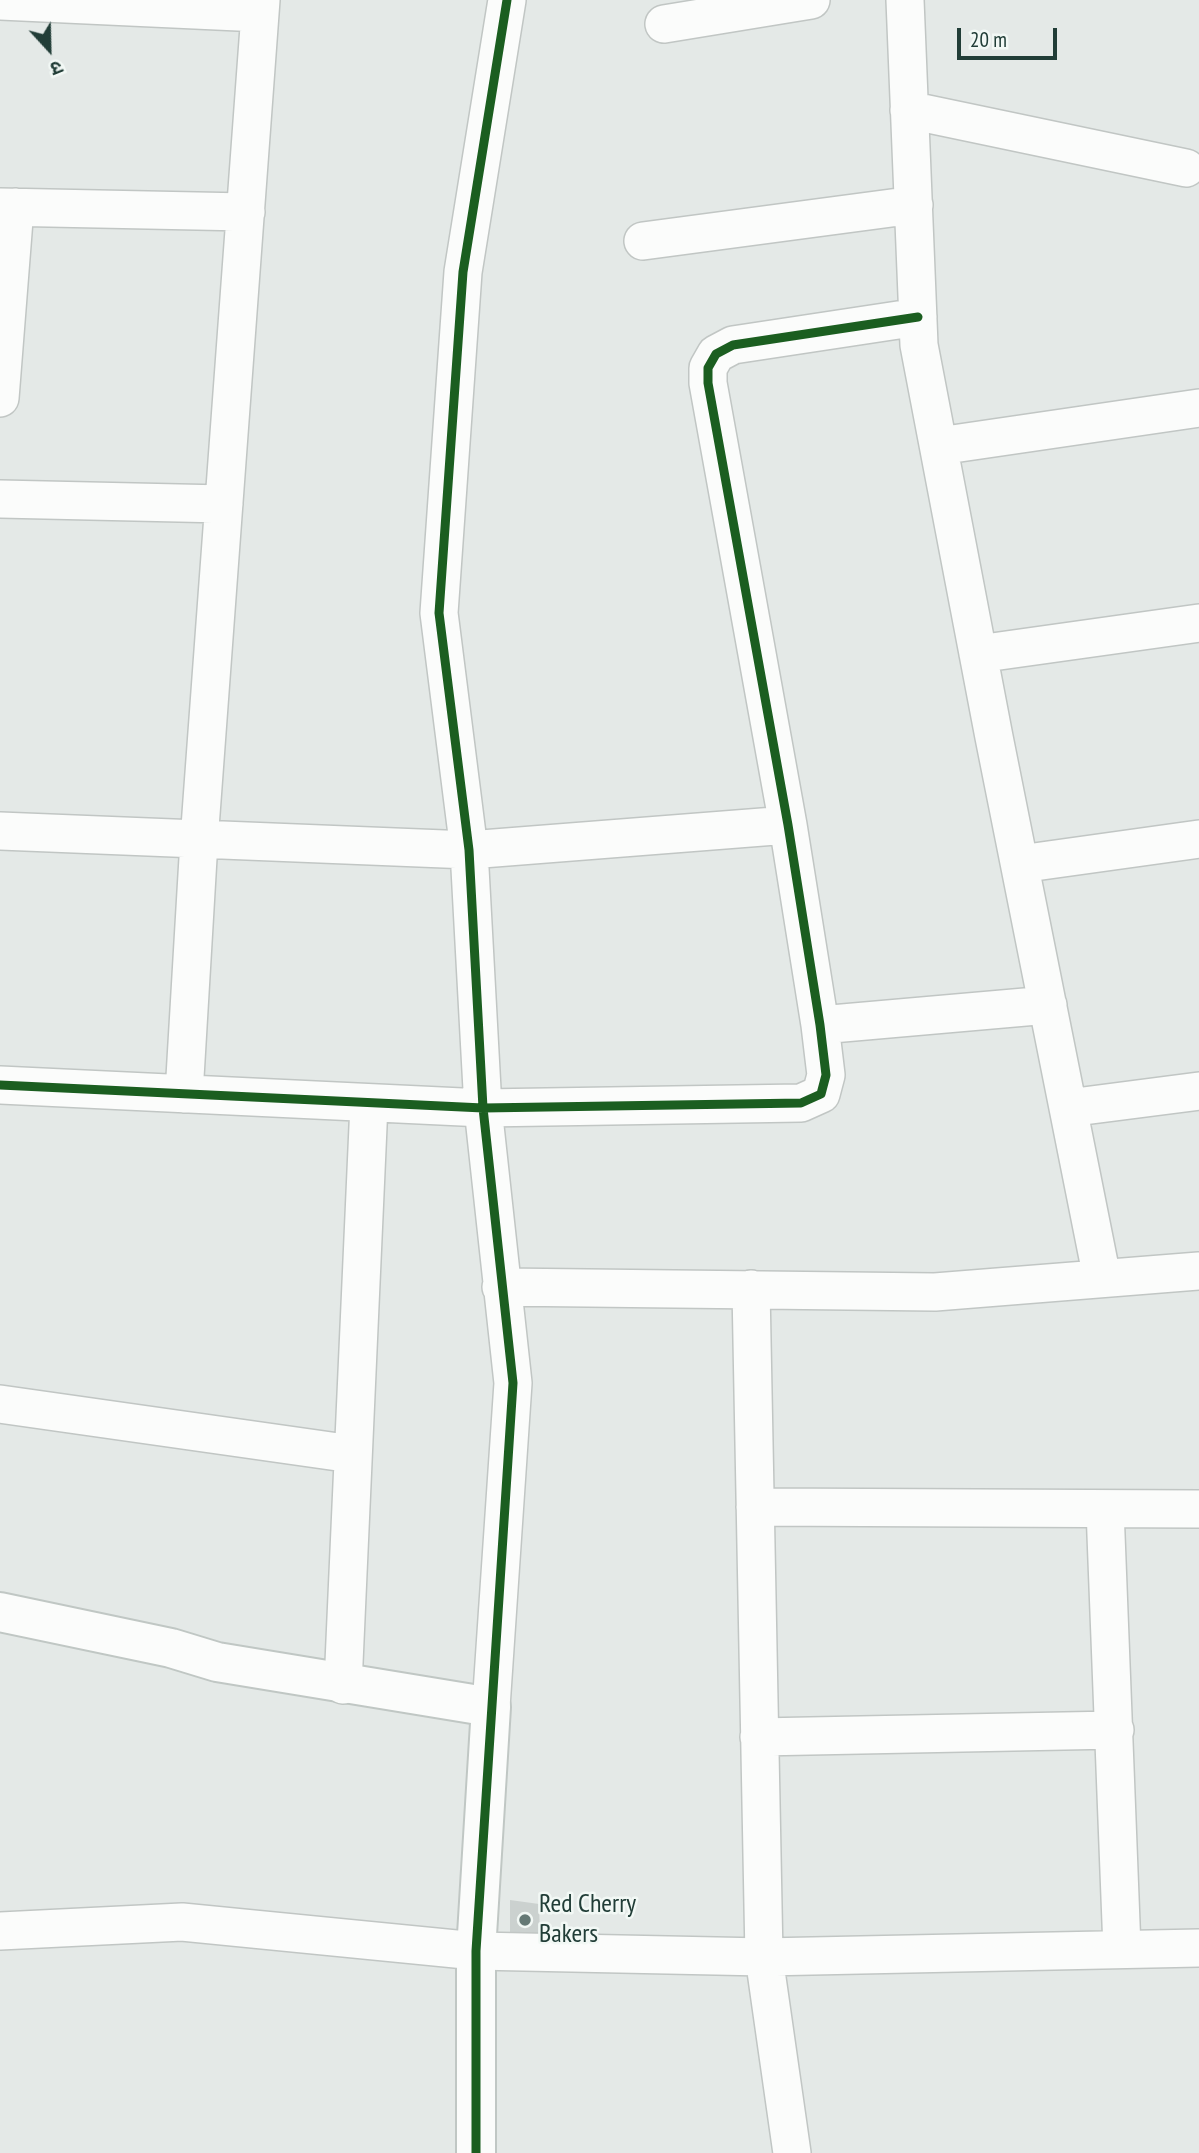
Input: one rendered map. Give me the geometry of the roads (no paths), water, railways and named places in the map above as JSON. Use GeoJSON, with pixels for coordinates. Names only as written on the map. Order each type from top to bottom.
{"type":"FeatureCollection","features":[{"type":"Feature","properties":{"kind":"street"},"geometry":{"type":"LineString","coordinates":[[476,2153],[476,1951],[513,1383],[484,1108],[469,850],[439,613],[463,272],[507,0]]}},
{"type":"Feature","properties":{"kind":"street"},"geometry":{"type":"LineString","coordinates":[[664,24],[811,0]]}},
{"type":"Feature","properties":{"kind":"street"},"geometry":{"type":"LineString","coordinates":[[905,0],[919,345],[1102,1278]]}},
{"type":"Feature","properties":{"kind":"street"},"geometry":{"type":"LineString","coordinates":[[0,1],[261,6],[199,841],[184,1094]]}},
{"type":"Feature","properties":{"kind":"street"},"geometry":{"type":"LineString","coordinates":[[909,110],[1186,168]]}},
{"type":"Feature","properties":{"kind":"street"},"geometry":{"type":"LineString","coordinates":[[643,241],[914,205]]}},
{"type":"Feature","properties":{"kind":"street"},"geometry":{"type":"LineString","coordinates":[[0,398],[7,207],[246,212]]}},
{"type":"Feature","properties":{"kind":"street"},"geometry":{"type":"LineString","coordinates":[[0,1085],[484,1108],[801,1102],[821,1094],[826,1075],[820,1025],[788,825],[708,383],[708,368],[716,354],[733,345],[918,317]]}},
{"type":"Feature","properties":{"kind":"street"},"geometry":{"type":"LineString","coordinates":[[939,446],[1199,408]]}},
{"type":"Feature","properties":{"kind":"street"},"geometry":{"type":"LineString","coordinates":[[0,499],[224,504]]}},
{"type":"Feature","properties":{"kind":"street"},"geometry":{"type":"LineString","coordinates":[[978,653],[1199,623]]}},
{"type":"Feature","properties":{"kind":"street"},"geometry":{"type":"LineString","coordinates":[[0,831],[469,850],[788,825]]}},
{"type":"Feature","properties":{"kind":"street"},"geometry":{"type":"LineString","coordinates":[[1020,864],[1199,839]]}},
{"type":"Feature","properties":{"kind":"street"},"geometry":{"type":"LineString","coordinates":[[820,1025],[1048,1005]]}},
{"type":"Feature","properties":{"kind":"street"},"geometry":{"type":"LineString","coordinates":[[1068,1108],[1199,1091]]}},
{"type":"Feature","properties":{"kind":"street"},"geometry":{"type":"LineString","coordinates":[[343,1685],[369,1104]]}},
{"type":"Feature","properties":{"kind":"street"},"geometry":{"type":"LineString","coordinates":[[501,1287],[935,1292],[1199,1271]]}},
{"type":"Feature","properties":{"kind":"street"},"geometry":{"type":"LineString","coordinates":[[751,1289],[764,1957],[792,2153]]}},
{"type":"Feature","properties":{"kind":"street"},"geometry":{"type":"LineString","coordinates":[[0,1405],[352,1454]]}},
{"type":"Feature","properties":{"kind":"street"},"geometry":{"type":"LineString","coordinates":[[755,1507],[1199,1509]]}},
{"type":"Feature","properties":{"kind":"street"},"geometry":{"type":"LineString","coordinates":[[1105,1509],[1122,1949]]}},
{"type":"Feature","properties":{"kind":"street"},"geometry":{"type":"LineString","coordinates":[[0,1612],[171,1648],[217,1662],[343,1685],[491,1707]]}},
{"type":"Feature","properties":{"kind":"street"},"geometry":{"type":"LineString","coordinates":[[759,1737],[1115,1730]]}},
{"type":"Feature","properties":{"kind":"street"},"geometry":{"type":"LineString","coordinates":[[0,1931],[182,1922],[476,1951],[764,1957],[1199,1948]]}},
{"type":"Feature","properties":{"kind":"place","name":"Red Cherry Bakers"},"geometry":{"type":"Point","coordinates":[525,1920]}}]}
